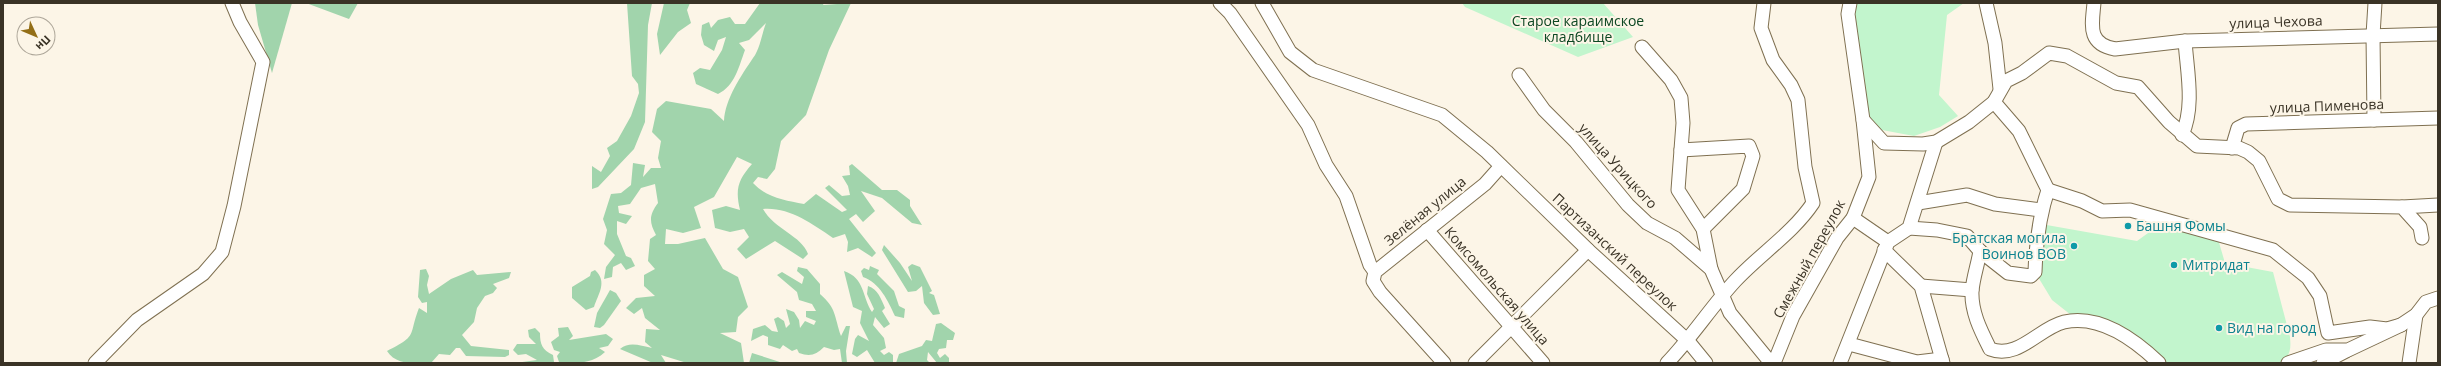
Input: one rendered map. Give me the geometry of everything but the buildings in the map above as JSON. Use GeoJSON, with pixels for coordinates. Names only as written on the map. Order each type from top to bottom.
{"type":"FeatureCollection","features":[{"type":"Feature","properties":{"kind":"street"},"geometry":{"type":"LineString","coordinates":[[95,363],[137,320],[203,274],[222,252],[234,206],[264,62],[240,22],[232,3]]}},
{"type":"Feature","properties":{"kind":"street"},"geometry":{"type":"LineString","coordinates":[[1220,3],[1230,13],[1308,125],[1326,165],[1346,196],[1380,292],[1444,363]]}},
{"type":"Feature","properties":{"kind":"street","name":"Партизанский переулок"},"geometry":{"type":"LineString","coordinates":[[1262,3],[1290,52],[1313,70],[1442,115],[1487,152],[1588,250],[1688,341],[1706,363]]}},
{"type":"Feature","properties":{"kind":"street"},"geometry":{"type":"LineString","coordinates":[[1667,363],[1688,341],[1722,295],[1757,258],[1802,218],[1813,203],[1804,167],[1798,100],[1791,85],[1772,60],[1762,28],[1764,3]]}},
{"type":"Feature","properties":{"kind":"street","name":"Смежный переулок"},"geometry":{"type":"LineString","coordinates":[[1773,363],[1793,316],[1837,238],[1853,218],[1869,177],[1863,120],[1848,14],[1850,3]]}},
{"type":"Feature","properties":{"kind":"street"},"geometry":{"type":"LineString","coordinates":[[1986,3],[1995,43],[2000,89]]}},
{"type":"Feature","properties":{"kind":"street","name":"улица Чехова"},"geometry":{"type":"LineString","coordinates":[[2094,3],[2092,29],[2096,40],[2105,47],[2115,49],[2185,41],[2438,34]]}},
{"type":"Feature","properties":{"kind":"street"},"geometry":{"type":"LineString","coordinates":[[2374,120],[2373,35],[2375,3]]}},
{"type":"Feature","properties":{"kind":"street"},"geometry":{"type":"LineString","coordinates":[[2182,135],[2188,121],[2189,106],[2185,41]]}},
{"type":"Feature","properties":{"kind":"street"},"geometry":{"type":"LineString","coordinates":[[1642,47],[1671,80],[1680,98],[1683,123],[1678,190],[1703,229],[1710,269]]}},
{"type":"Feature","properties":{"kind":"street"},"geometry":{"type":"LineString","coordinates":[[1863,120],[1884,143],[1923,144],[1936,142],[1969,122],[1994,102],[2000,89],[2006,81],[2022,73],[2049,53],[2067,56],[2105,79],[2116,83],[2138,87],[2182,135],[2197,146],[2232,148],[2248,152],[2259,161],[2278,199],[2283,203],[2290,205],[2402,207],[2438,205]]}},
{"type":"Feature","properties":{"kind":"street","name":"улица Урицкого"},"geometry":{"type":"LineString","coordinates":[[1518,75],[1544,110],[1576,142],[1628,205],[1648,223],[1675,238],[1710,269],[1730,313],[1773,363]]}},
{"type":"Feature","properties":{"kind":"street"},"geometry":{"type":"LineString","coordinates":[[1909,228],[1938,230],[1967,236],[1980,251],[2008,273],[2031,276],[2035,272],[2036,238],[2041,210],[2048,190],[2019,131],[1994,102]]}},
{"type":"Feature","properties":{"kind":"street","name":"улица Пименова"},"geometry":{"type":"LineString","coordinates":[[2232,148],[2238,128],[2246,124],[2438,118]]}},
{"type":"Feature","properties":{"kind":"street"},"geometry":{"type":"LineString","coordinates":[[1840,363],[1849,344],[1864,298],[1886,246],[1909,228],[1936,142]]}},
{"type":"Feature","properties":{"kind":"street"},"geometry":{"type":"LineString","coordinates":[[1681,150],[1749,146],[1753,156],[1743,189],[1703,229]]}},
{"type":"Feature","properties":{"kind":"street","name":"Зелёная улица"},"geometry":{"type":"LineString","coordinates":[[1374,277],[1427,230],[1485,184],[1501,166]]}},
{"type":"Feature","properties":{"kind":"street"},"geometry":{"type":"LineString","coordinates":[[2048,190],[2082,200],[2102,211],[2130,210],[2273,250],[2308,278],[2320,296],[2328,333],[2370,327],[2388,330],[2401,325]]}},
{"type":"Feature","properties":{"kind":"street"},"geometry":{"type":"LineString","coordinates":[[1918,203],[1966,195],[1995,204],[2041,210]]}},
{"type":"Feature","properties":{"kind":"street"},"geometry":{"type":"LineString","coordinates":[[2402,207],[2420,227],[2422,238]]}},
{"type":"Feature","properties":{"kind":"street"},"geometry":{"type":"LineString","coordinates":[[1849,344],[1917,362],[1942,361],[1921,286],[1886,246],[1853,218]]}},
{"type":"Feature","properties":{"kind":"street","name":"Комсомольская улица"},"geometry":{"type":"LineString","coordinates":[[1427,230],[1512,325],[1543,363]]}},
{"type":"Feature","properties":{"kind":"street"},"geometry":{"type":"LineString","coordinates":[[1475,363],[1588,250]]}},
{"type":"Feature","properties":{"kind":"street"},"geometry":{"type":"LineString","coordinates":[[1980,251],[1972,290],[1978,326],[1990,349],[2000,354],[2013,350],[2064,322],[2092,321],[2128,337],[2159,363]]}},
{"type":"Feature","properties":{"kind":"street"},"geometry":{"type":"LineString","coordinates":[[1921,286],[1972,290]]}},
{"type":"Feature","properties":{"kind":"street"},"geometry":{"type":"LineString","coordinates":[[2323,363],[2401,325],[2416,315],[2426,302],[2438,298]]}},
{"type":"Feature","properties":{"kind":"street"},"geometry":{"type":"LineString","coordinates":[[2409,363],[2416,315]]}},
{"type":"Feature","properties":{"kind":"street"},"geometry":{"type":"LineString","coordinates":[[2288,363],[2326,350],[2348,350]]}},
{"type":"Feature","properties":{"kind":"green space"},"geometry":{"type":"Polygon","coordinates":[[[255,3],[292,3],[272,73],[258,25],[255,3]]]}},
{"type":"Feature","properties":{"kind":"green space"},"geometry":{"type":"Polygon","coordinates":[[[306,3],[358,3],[349,19],[306,3]]]}},
{"type":"Feature","properties":{"kind":"green space"},"geometry":{"type":"Polygon","coordinates":[[[627,3],[652,3],[648,25],[645,122],[634,149],[598,187],[592,189],[592,166],[601,172],[610,156],[607,148],[617,141],[631,116],[639,93],[638,84],[632,76],[627,3]]]}},
{"type":"Feature","properties":{"kind":"green space"},"geometry":{"type":"Polygon","coordinates":[[[664,3],[690,3],[687,10],[691,23],[678,32],[660,55],[657,34],[664,3]]]}},
{"type":"Feature","properties":{"kind":"green space"},"geometry":{"type":"Polygon","coordinates":[[[760,3],[824,3],[823,5],[851,3],[829,50],[806,115],[781,141],[775,169],[767,179],[758,177],[753,183],[758,188],[770,195],[783,200],[804,204],[816,194],[842,212],[847,210],[825,188],[829,185],[842,196],[850,195],[848,186],[842,176],[850,175],[849,166],[852,164],[882,190],[897,190],[910,200],[910,206],[922,225],[912,223],[882,198],[861,191],[875,211],[863,222],[856,214],[849,219],[876,253],[872,257],[858,248],[847,252],[848,242],[845,234],[833,238],[791,213],[773,209],[763,209],[774,222],[800,242],[808,254],[803,259],[775,241],[746,259],[737,249],[749,237],[744,229],[730,232],[715,228],[712,210],[726,206],[740,210],[738,196],[739,185],[752,164],[737,157],[714,197],[694,207],[701,228],[683,233],[666,229],[665,244],[678,244],[705,238],[723,269],[738,277],[748,307],[738,317],[736,332],[720,333],[741,343],[744,363],[687,363],[661,355],[666,363],[653,363],[620,349],[628,345],[639,345],[652,348],[645,342],[646,329],[660,330],[645,318],[642,308],[634,314],[626,308],[636,298],[655,296],[644,286],[644,275],[655,269],[648,261],[650,239],[656,235],[651,222],[653,211],[658,203],[655,184],[641,188],[630,204],[618,206],[619,213],[632,216],[626,224],[617,221],[617,234],[626,256],[631,258],[635,266],[626,270],[621,263],[613,267],[612,277],[604,279],[606,267],[615,255],[604,244],[607,230],[603,219],[611,194],[621,193],[631,185],[633,163],[645,165],[643,177],[651,168],[661,168],[658,158],[661,141],[652,132],[657,109],[666,101],[711,109],[724,121],[730,96],[759,46],[766,23],[749,40],[739,43],[745,50],[736,75],[729,86],[718,94],[696,84],[693,73],[700,68],[710,70],[722,50],[726,37],[718,40],[714,51],[704,45],[701,35],[702,25],[709,22],[711,28],[718,20],[730,17],[735,24],[745,24],[760,3]]]}},
{"type":"Feature","properties":{"kind":"green space","name":"Старое караимское кладбище"},"geometry":{"type":"Polygon","coordinates":[[[1462,3],[1603,3],[1633,37],[1578,57],[1465,7],[1462,3]]]}},
{"type":"Feature","properties":{"kind":"green space"},"geometry":{"type":"Polygon","coordinates":[[[1853,3],[1964,3],[1947,15],[1939,95],[1958,116],[1940,127],[1914,136],[1882,130],[1865,114],[1853,3]]]}},
{"type":"Feature","properties":{"kind":"green space"},"geometry":{"type":"Polygon","coordinates":[[[2041,224],[2137,241],[2155,228],[2182,229],[2218,239],[2225,263],[2273,272],[2290,337],[2290,348],[2288,355],[2280,363],[2161,363],[2130,337],[2109,323],[2097,318],[2071,315],[2052,300],[2035,272],[2041,224]]]}},
{"type":"Feature","properties":{"kind":"green space"},"geometry":{"type":"Polygon","coordinates":[[[884,245],[900,263],[912,281],[908,267],[912,264],[920,267],[932,291],[929,293],[934,295],[940,314],[933,315],[924,303],[922,286],[916,291],[908,292],[882,250],[884,245]]]}},
{"type":"Feature","properties":{"kind":"green space"},"geometry":{"type":"Polygon","coordinates":[[[870,266],[879,270],[877,274],[894,291],[899,306],[905,309],[904,318],[895,316],[879,288],[863,277],[861,271],[864,268],[869,270],[870,266]]]}},
{"type":"Feature","properties":{"kind":"green space"},"geometry":{"type":"Polygon","coordinates":[[[798,267],[807,269],[820,284],[820,294],[829,304],[834,313],[841,336],[846,326],[850,326],[846,351],[847,363],[842,363],[840,349],[834,350],[824,347],[818,352],[806,355],[799,353],[797,349],[792,351],[783,345],[780,349],[768,345],[768,337],[763,335],[751,341],[753,329],[765,325],[772,331],[778,332],[774,319],[778,317],[784,321],[786,328],[790,324],[786,309],[794,312],[799,320],[800,328],[805,321],[814,325],[816,321],[806,317],[806,311],[816,311],[812,304],[799,300],[797,292],[777,275],[782,272],[802,284],[804,277],[797,271],[798,267]]]}},
{"type":"Feature","properties":{"kind":"green space"},"geometry":{"type":"Polygon","coordinates":[[[426,269],[429,276],[427,285],[429,294],[451,279],[473,270],[477,275],[511,272],[509,278],[493,284],[497,288],[493,293],[485,296],[477,308],[474,322],[462,335],[471,346],[509,350],[509,355],[505,357],[466,356],[460,348],[456,348],[450,355],[439,354],[431,363],[407,363],[391,356],[387,351],[397,346],[411,334],[419,308],[427,313],[427,302],[422,303],[418,297],[420,270],[426,269]]]}},
{"type":"Feature","properties":{"kind":"green space"},"geometry":{"type":"Polygon","coordinates":[[[595,270],[601,279],[601,288],[594,307],[586,310],[572,298],[572,287],[590,276],[591,272],[595,270]]]}},
{"type":"Feature","properties":{"kind":"green space"},"geometry":{"type":"Polygon","coordinates":[[[844,271],[856,278],[872,312],[874,309],[867,294],[868,286],[877,292],[885,308],[882,311],[890,324],[884,328],[875,317],[873,325],[884,338],[886,348],[880,351],[884,355],[889,352],[893,355],[893,363],[875,363],[867,350],[857,357],[852,354],[855,339],[858,335],[869,341],[860,323],[862,311],[853,307],[844,271]]]}},
{"type":"Feature","properties":{"kind":"green space"},"geometry":{"type":"Polygon","coordinates":[[[610,290],[616,293],[621,301],[604,325],[600,328],[594,327],[597,313],[610,290]]]}},
{"type":"Feature","properties":{"kind":"green space"},"geometry":{"type":"Polygon","coordinates":[[[941,323],[955,333],[953,340],[947,340],[946,348],[939,349],[937,353],[940,358],[945,354],[949,358],[949,363],[937,363],[928,352],[927,360],[930,363],[896,363],[899,354],[922,346],[926,340],[932,341],[936,324],[941,323]]]}},
{"type":"Feature","properties":{"kind":"green space"},"geometry":{"type":"Polygon","coordinates":[[[568,327],[573,336],[569,340],[606,334],[613,339],[608,346],[599,348],[605,352],[595,359],[585,362],[562,363],[559,362],[557,356],[560,352],[554,350],[551,342],[559,336],[558,328],[568,327]]]}},
{"type":"Feature","properties":{"kind":"green space"},"geometry":{"type":"Polygon","coordinates":[[[535,328],[540,333],[542,346],[546,351],[553,355],[554,362],[515,363],[537,360],[526,354],[518,355],[513,350],[517,344],[536,344],[529,337],[528,330],[535,328]]]}},
{"type":"Feature","properties":{"kind":"green space"},"geometry":{"type":"Polygon","coordinates":[[[752,353],[783,363],[749,363],[752,353]]]}},
{"type":"Feature","properties":{"kind":"place","name":"Башня Фомы"},"geometry":{"type":"Point","coordinates":[2128,226]}},
{"type":"Feature","properties":{"kind":"place","name":"Братская могила Воинов ВОВ"},"geometry":{"type":"Point","coordinates":[2074,246]}},
{"type":"Feature","properties":{"kind":"place","name":"Митридат"},"geometry":{"type":"Point","coordinates":[2174,265]}},
{"type":"Feature","properties":{"kind":"place","name":"Вид на город"},"geometry":{"type":"Point","coordinates":[2219,328]}}]}
